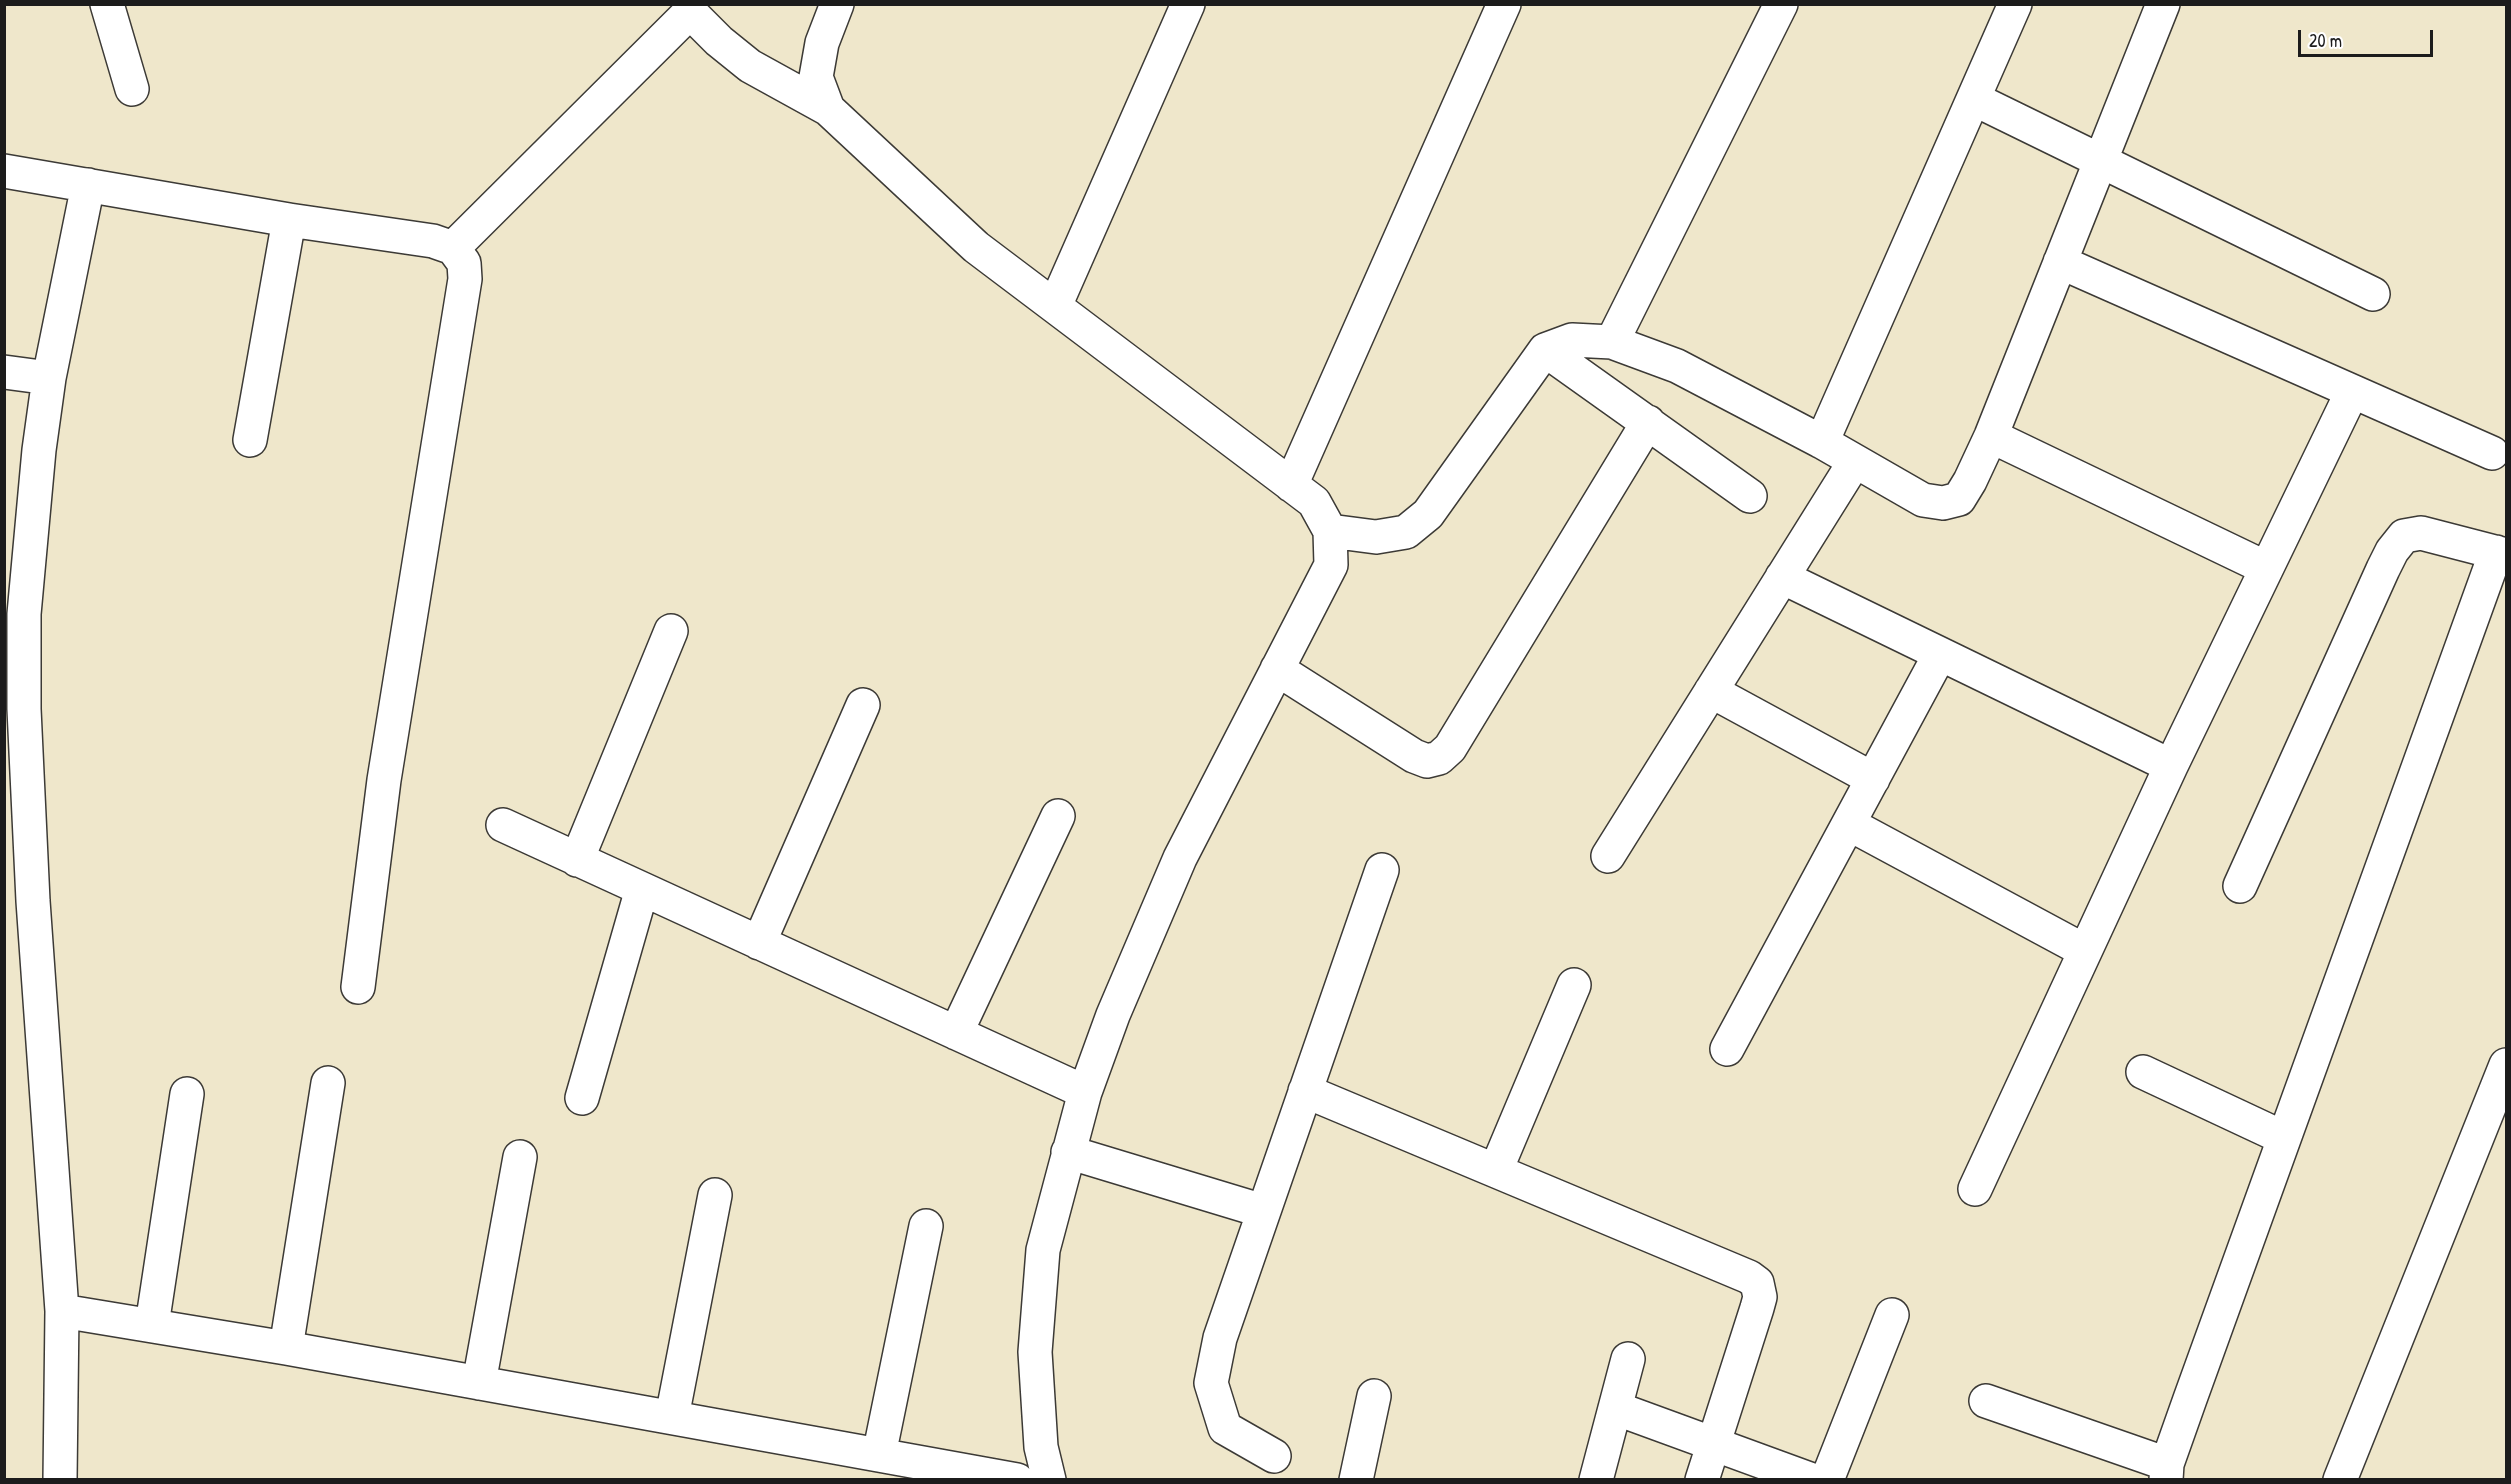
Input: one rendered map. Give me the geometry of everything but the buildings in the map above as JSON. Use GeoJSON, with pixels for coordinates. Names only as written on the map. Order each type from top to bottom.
{"type":"FeatureCollection","features":[{"type":"Feature","properties":{"kind":"street"},"geometry":{"type":"LineString","coordinates":[[107,4],[132,89]]}},
{"type":"Feature","properties":{"kind":"street"},"geometry":{"type":"LineString","coordinates":[[828,109],[816,77],[822,44],[837,4]]}},
{"type":"Feature","properties":{"kind":"street"},"geometry":{"type":"LineString","coordinates":[[1055,306],[1188,4]]}},
{"type":"Feature","properties":{"kind":"street"},"geometry":{"type":"LineString","coordinates":[[1291,485],[1504,4]]}},
{"type":"Feature","properties":{"kind":"street"},"geometry":{"type":"LineString","coordinates":[[1612,342],[1781,4]]}},
{"type":"Feature","properties":{"kind":"street"},"geometry":{"type":"LineString","coordinates":[[1822,442],[2015,4]]}},
{"type":"Feature","properties":{"kind":"street"},"geometry":{"type":"LineString","coordinates":[[1330,531],[1376,537],[1406,532],[1428,514],[1545,350],[1572,340],[1612,342],[1677,366],[1822,442],[1923,500],[1943,503],[1959,499],[1991,436],[2163,4]]}},
{"type":"Feature","properties":{"kind":"street"},"geometry":{"type":"LineString","coordinates":[[453,248],[690,12],[719,41],[750,66],[828,109],[976,247],[1314,502],[1330,531],[1330,565],[1180,858],[1113,1015],[1085,1092],[1043,1250],[1035,1352],[1041,1447],[1049,1479]]}},
{"type":"Feature","properties":{"kind":"street"},"geometry":{"type":"LineString","coordinates":[[1974,99],[2373,294]]}},
{"type":"Feature","properties":{"kind":"street"},"geometry":{"type":"LineString","coordinates":[[4,171],[289,220],[433,241],[453,248],[464,263],[465,279],[384,780],[358,987]]}},
{"type":"Feature","properties":{"kind":"street"},"geometry":{"type":"LineString","coordinates":[[60,1479],[62,1311],[33,901],[24,709],[24,614],[39,450],[49,378],[88,185]]}},
{"type":"Feature","properties":{"kind":"street"},"geometry":{"type":"LineString","coordinates":[[250,440],[289,220]]}},
{"type":"Feature","properties":{"kind":"street"},"geometry":{"type":"LineString","coordinates":[[2060,262],[2492,453]]}},
{"type":"Feature","properties":{"kind":"street"},"geometry":{"type":"LineString","coordinates":[[1545,350],[1750,496]]}},
{"type":"Feature","properties":{"kind":"street"},"geometry":{"type":"LineString","coordinates":[[4,372],[49,378]]}},
{"type":"Feature","properties":{"kind":"street"},"geometry":{"type":"LineString","coordinates":[[1975,1189],[2171,766],[2352,392]]}},
{"type":"Feature","properties":{"kind":"street"},"geometry":{"type":"LineString","coordinates":[[1277,669],[1414,756],[1427,761],[1439,758],[1450,748],[1648,422]]}},
{"type":"Feature","properties":{"kind":"street"},"geometry":{"type":"LineString","coordinates":[[1991,436],[2266,568]]}},
{"type":"Feature","properties":{"kind":"street"},"geometry":{"type":"LineString","coordinates":[[1608,856],[1856,461]]}},
{"type":"Feature","properties":{"kind":"street"},"geometry":{"type":"LineString","coordinates":[[1986,1401],[2166,1472],[2284,1138],[2501,553],[2421,533],[2404,536],[2392,551],[2240,886]]}},
{"type":"Feature","properties":{"kind":"street"},"geometry":{"type":"LineString","coordinates":[[1782,577],[2171,766]]}},
{"type":"Feature","properties":{"kind":"street"},"geometry":{"type":"LineString","coordinates":[[577,860],[671,631]]}},
{"type":"Feature","properties":{"kind":"street"},"geometry":{"type":"LineString","coordinates":[[1727,1049],[1940,654]]}},
{"type":"Feature","properties":{"kind":"street"},"geometry":{"type":"LineString","coordinates":[[1711,691],[1873,779]]}},
{"type":"Feature","properties":{"kind":"street"},"geometry":{"type":"LineString","coordinates":[[759,943],[863,705]]}},
{"type":"Feature","properties":{"kind":"street"},"geometry":{"type":"LineString","coordinates":[[956,1034],[1058,816]]}},
{"type":"Feature","properties":{"kind":"street"},"geometry":{"type":"LineString","coordinates":[[1849,824],[2085,951]]}},
{"type":"Feature","properties":{"kind":"street"},"geometry":{"type":"LineString","coordinates":[[502,825],[1085,1092]]}},
{"type":"Feature","properties":{"kind":"street"},"geometry":{"type":"LineString","coordinates":[[1274,1456],[1225,1428],[1211,1383],[1220,1338],[1382,870]]}},
{"type":"Feature","properties":{"kind":"street"},"geometry":{"type":"LineString","coordinates":[[582,1098],[642,889]]}},
{"type":"Feature","properties":{"kind":"street"},"geometry":{"type":"LineString","coordinates":[[1496,1170],[1574,985]]}},
{"type":"Feature","properties":{"kind":"street"},"geometry":{"type":"LineString","coordinates":[[2340,1479],[2506,1065]]}},
{"type":"Feature","properties":{"kind":"street"},"geometry":{"type":"LineString","coordinates":[[2143,1072],[2284,1138]]}},
{"type":"Feature","properties":{"kind":"street"},"geometry":{"type":"LineString","coordinates":[[286,1348],[328,1083]]}},
{"type":"Feature","properties":{"kind":"street"},"geometry":{"type":"LineString","coordinates":[[1305,1091],[1749,1277],[1757,1283],[1760,1297],[1757,1308],[1701,1479]]}},
{"type":"Feature","properties":{"kind":"street"},"geometry":{"type":"LineString","coordinates":[[152,1324],[187,1094]]}},
{"type":"Feature","properties":{"kind":"street"},"geometry":{"type":"LineString","coordinates":[[1068,1152],[1263,1211]]}},
{"type":"Feature","properties":{"kind":"street"},"geometry":{"type":"LineString","coordinates":[[479,1383],[520,1157]]}},
{"type":"Feature","properties":{"kind":"street"},"geometry":{"type":"LineString","coordinates":[[672,1417],[715,1195]]}},
{"type":"Feature","properties":{"kind":"street"},"geometry":{"type":"LineString","coordinates":[[879,1455],[926,1226]]}},
{"type":"Feature","properties":{"kind":"street"},"geometry":{"type":"LineString","coordinates":[[62,1311],[152,1324],[1017,1479]]}},
{"type":"Feature","properties":{"kind":"street"},"geometry":{"type":"LineString","coordinates":[[1827,1479],[1892,1315]]}},
{"type":"Feature","properties":{"kind":"street"},"geometry":{"type":"LineString","coordinates":[[1596,1479],[1628,1359]]}},
{"type":"Feature","properties":{"kind":"street"},"geometry":{"type":"LineString","coordinates":[[1356,1479],[1374,1396]]}},
{"type":"Feature","properties":{"kind":"street"},"geometry":{"type":"LineString","coordinates":[[1615,1408],[1812,1479]]}}]}
